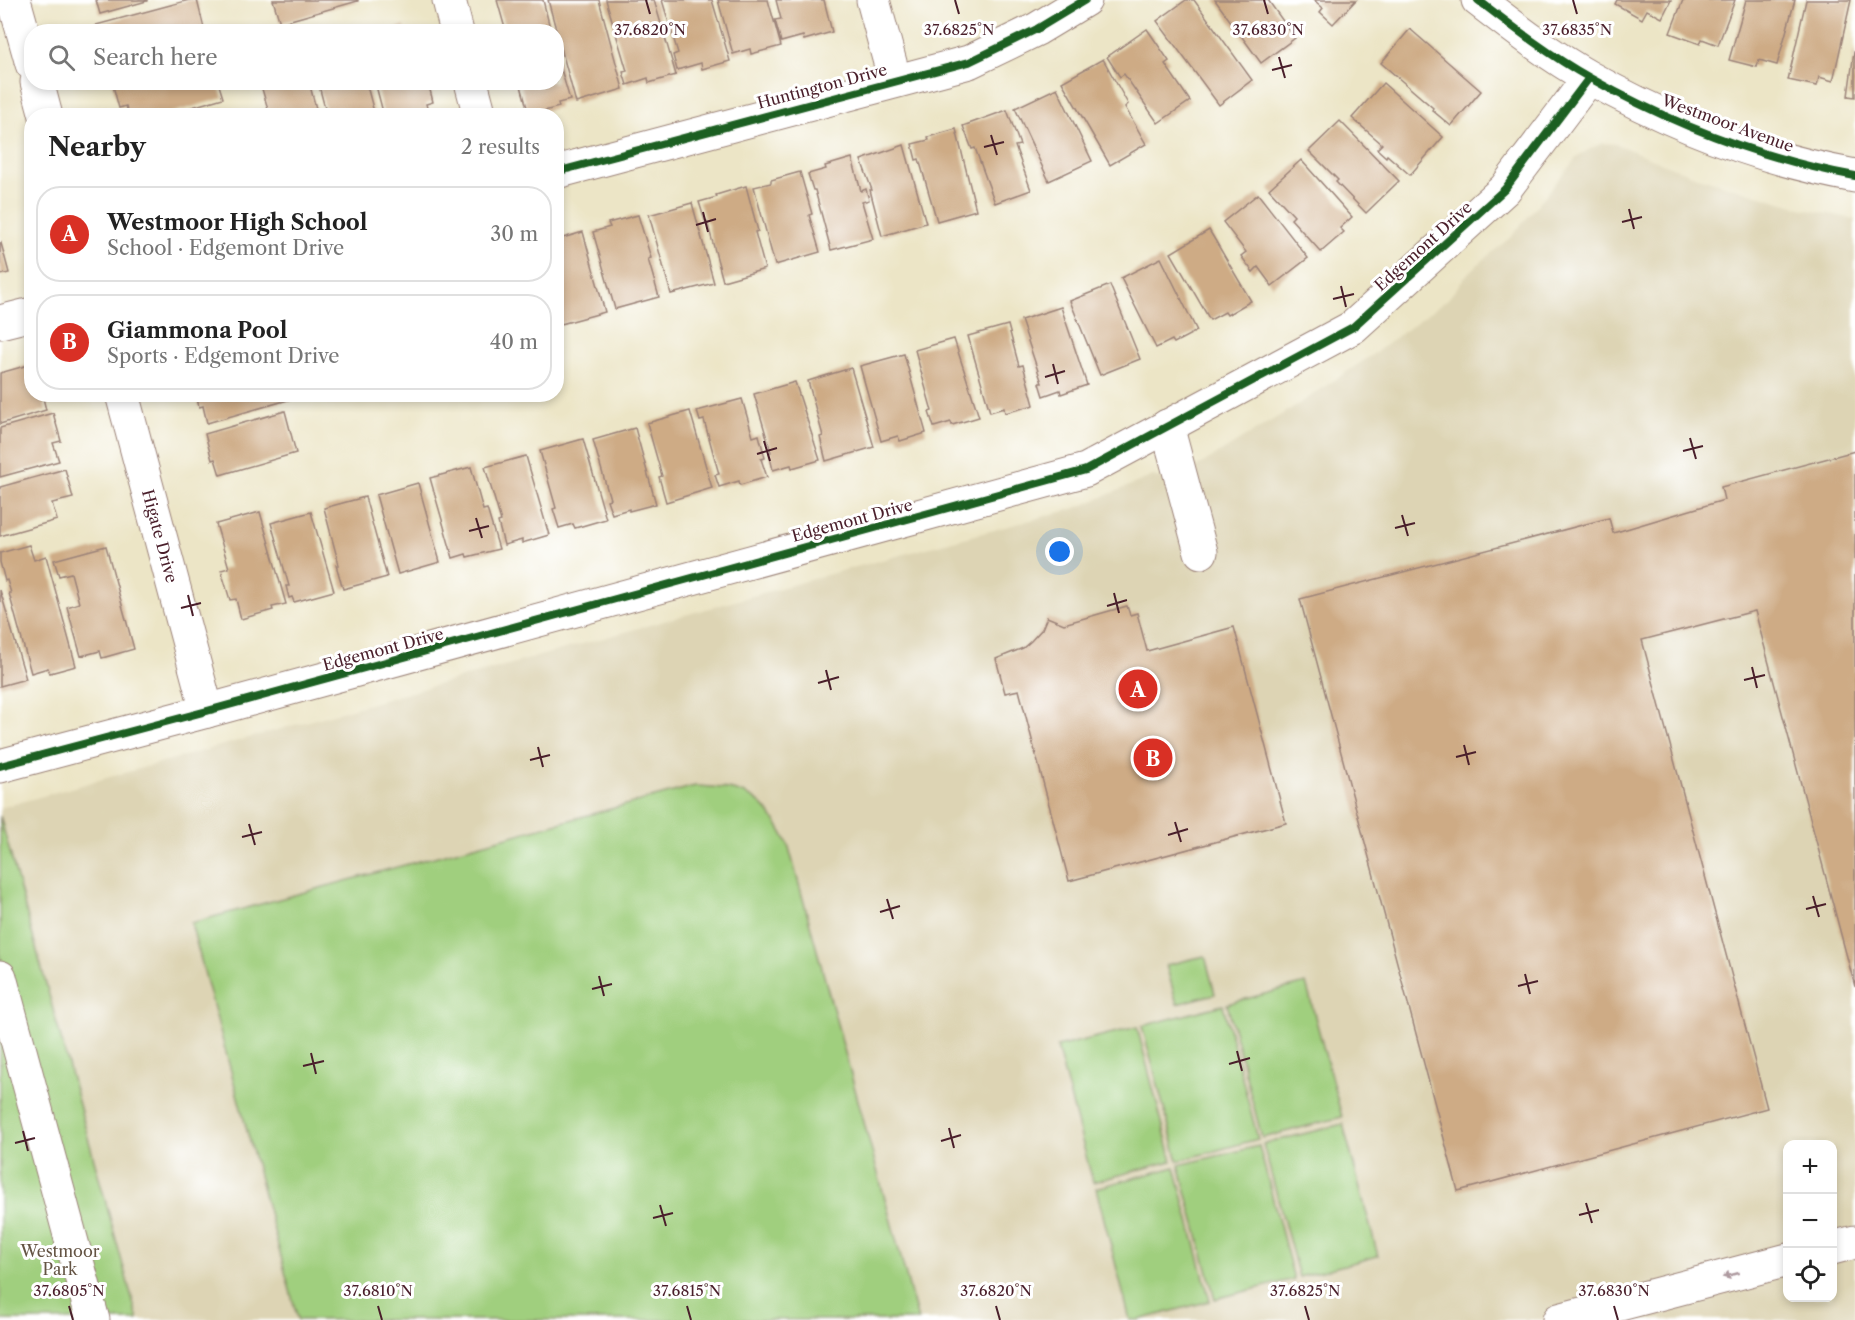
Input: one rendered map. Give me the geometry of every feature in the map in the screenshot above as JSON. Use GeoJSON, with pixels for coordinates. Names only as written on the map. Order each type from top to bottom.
{"type":"FeatureCollection","features":[{"type":"Feature","properties":{"kind":"street"},"geometry":{"type":"LineString","coordinates":[[14,0],[24,36]]}},
{"type":"Feature","properties":{"kind":"street"},"geometry":{"type":"LineString","coordinates":[[448,0],[455,24]]}},
{"type":"Feature","properties":{"kind":"street"},"geometry":{"type":"LineString","coordinates":[[873,0],[895,81]]}},
{"type":"Feature","properties":{"kind":"street","name":"Huntington Drive"},"geometry":{"type":"LineString","coordinates":[[564,170],[969,62],[1036,29],[1085,0]]}},
{"type":"Feature","properties":{"kind":"street","name":"Westmoor Avenue"},"geometry":{"type":"LineString","coordinates":[[1478,0],[1511,26],[1589,78],[1666,117],[1733,142],[1821,170],[1855,176]]}},
{"type":"Feature","properties":{"kind":"street","name":"Edgemont Drive"},"geometry":{"type":"LineString","coordinates":[[0,766],[1086,470],[1353,327],[1505,189],[1589,78]]}},
{"type":"Feature","properties":{"kind":"street"},"geometry":{"type":"LineString","coordinates":[[39,90],[44,108]]}},
{"type":"Feature","properties":{"kind":"street"},"geometry":{"type":"LineString","coordinates":[[473,90],[478,108]]}},
{"type":"Feature","properties":{"kind":"street"},"geometry":{"type":"LineString","coordinates":[[0,322],[24,316]]}},
{"type":"Feature","properties":{"kind":"street","name":"Higate Drive"},"geometry":{"type":"LineString","coordinates":[[124,402],[207,711]]}},
{"type":"Feature","properties":{"kind":"street"},"geometry":{"type":"LineString","coordinates":[[1167,426],[1201,552]]}},
{"type":"Feature","properties":{"kind":"street"},"geometry":{"type":"LineString","coordinates":[[0,977],[93,1320]]}},
{"type":"Feature","properties":{"kind":"street"},"geometry":{"type":"LineString","coordinates":[[1837,1247],[1855,1242]]}},
{"type":"Feature","properties":{"kind":"street"},"geometry":{"type":"LineString","coordinates":[[1559,1320],[1783,1261]]}},
{"type":"Feature","properties":{"kind":"shaded area"},"geometry":{"type":"Polygon","coordinates":[[[1602,143],[1616,144],[1694,176],[1804,209],[1855,219],[1855,1320],[138,1320],[0,816],[0,808],[841,571],[1076,508],[1153,476],[1167,480],[1203,463],[1302,402],[1372,355],[1448,299],[1469,272],[1512,236],[1579,155],[1602,143]]]}},
{"type":"Feature","properties":{"kind":"green space"},"geometry":{"type":"Polygon","coordinates":[[[695,786],[729,789],[752,798],[771,815],[788,844],[918,1320],[298,1320],[191,923],[695,786]]]}},
{"type":"Feature","properties":{"kind":"green space","name":"Westmoor Park"},"geometry":{"type":"Polygon","coordinates":[[[0,816],[138,1320],[0,1320],[0,816]]]}},
{"type":"Feature","properties":{"kind":"green space"},"geometry":{"type":"Polygon","coordinates":[[[1205,956],[1215,994],[1177,1004],[1166,965],[1205,956]]]}},
{"type":"Feature","properties":{"kind":"green space"},"geometry":{"type":"Polygon","coordinates":[[[1306,983],[1342,1117],[1262,1138],[1227,1004],[1306,983]]]}},
{"type":"Feature","properties":{"kind":"green space"},"geometry":{"type":"Polygon","coordinates":[[[1223,1005],[1258,1139],[1178,1161],[1142,1026],[1223,1005]]]}},
{"type":"Feature","properties":{"kind":"green space"},"geometry":{"type":"Polygon","coordinates":[[[1137,1027],[1172,1161],[1093,1182],[1057,1047],[1137,1027]]]}},
{"type":"Feature","properties":{"kind":"green space"},"geometry":{"type":"Polygon","coordinates":[[[1343,1124],[1378,1256],[1299,1277],[1263,1144],[1343,1124]]]}},
{"type":"Feature","properties":{"kind":"green space"},"geometry":{"type":"Polygon","coordinates":[[[1259,1146],[1294,1279],[1215,1299],[1179,1165],[1259,1146]]]}},
{"type":"Feature","properties":{"kind":"green space"},"geometry":{"type":"Polygon","coordinates":[[[1175,1167],[1210,1301],[1139,1320],[1130,1320],[1096,1188],[1175,1167]]]}},
{"type":"Feature","properties":{"kind":"building"},"geometry":{"type":"Polygon","coordinates":[[[96,0],[147,0],[147,1],[100,14],[96,0]]]}},
{"type":"Feature","properties":{"kind":"building"},"geometry":{"type":"Polygon","coordinates":[[[189,0],[197,0],[203,24],[100,24],[189,0]]]}},
{"type":"Feature","properties":{"kind":"building"},"geometry":{"type":"Polygon","coordinates":[[[273,0],[358,0],[358,1],[280,23],[273,0]]]}},
{"type":"Feature","properties":{"kind":"building"},"geometry":{"type":"Polygon","coordinates":[[[497,0],[543,0],[549,24],[504,24],[497,0]]]}},
{"type":"Feature","properties":{"kind":"building"},"geometry":{"type":"Polygon","coordinates":[[[548,0],[599,0],[623,89],[576,103],[564,59],[564,24],[555,24],[548,0]]]}},
{"type":"Feature","properties":{"kind":"building"},"geometry":{"type":"Polygon","coordinates":[[[606,0],[654,0],[676,75],[649,83],[648,78],[627,85],[623,72],[627,71],[606,0]]]}},
{"type":"Feature","properties":{"kind":"building"},"geometry":{"type":"Polygon","coordinates":[[[662,0],[712,0],[730,61],[702,69],[701,63],[677,70],[673,55],[678,53],[662,0]]]}},
{"type":"Feature","properties":{"kind":"building"},"geometry":{"type":"Polygon","coordinates":[[[718,0],[768,0],[781,46],[751,54],[750,49],[733,54],[718,0]]]}},
{"type":"Feature","properties":{"kind":"building"},"geometry":{"type":"Polygon","coordinates":[[[776,0],[824,0],[832,32],[804,40],[803,36],[781,42],[775,20],[781,19],[776,0]]]}},
{"type":"Feature","properties":{"kind":"building"},"geometry":{"type":"Polygon","coordinates":[[[1186,0],[1194,0],[1252,80],[1219,105],[1157,21],[1186,0]]]}},
{"type":"Feature","properties":{"kind":"building"},"geometry":{"type":"Polygon","coordinates":[[[1215,0],[1268,0],[1295,38],[1261,63],[1215,0]]]}},
{"type":"Feature","properties":{"kind":"building"},"geometry":{"type":"Polygon","coordinates":[[[1314,0],[1356,0],[1333,24],[1320,12],[1323,8],[1314,0]]]}},
{"type":"Feature","properties":{"kind":"building"},"geometry":{"type":"Polygon","coordinates":[[[1617,0],[1671,0],[1662,18],[1647,10],[1642,19],[1615,4],[1617,0]]]}},
{"type":"Feature","properties":{"kind":"building"},"geometry":{"type":"Polygon","coordinates":[[[1683,0],[1735,0],[1718,45],[1702,39],[1700,44],[1670,33],[1683,0]]]}},
{"type":"Feature","properties":{"kind":"building"},"geometry":{"type":"Polygon","coordinates":[[[1746,0],[1795,0],[1777,65],[1759,60],[1757,67],[1729,60],[1746,0]]]}},
{"type":"Feature","properties":{"kind":"building"},"geometry":{"type":"Polygon","coordinates":[[[1806,0],[1851,0],[1833,81],[1819,77],[1817,86],[1788,80],[1806,0]]]}},
{"type":"Feature","properties":{"kind":"building"},"geometry":{"type":"Polygon","coordinates":[[[1147,29],[1169,61],[1165,64],[1190,101],[1158,123],[1124,74],[1120,77],[1107,57],[1147,29]]]}},
{"type":"Feature","properties":{"kind":"building"},"geometry":{"type":"Polygon","coordinates":[[[1410,29],[1481,91],[1451,126],[1381,63],[1410,29]]]}},
{"type":"Feature","properties":{"kind":"building"},"geometry":{"type":"Polygon","coordinates":[[[1855,52],[1855,97],[1848,96],[1855,52]]]}},
{"type":"Feature","properties":{"kind":"building"},"geometry":{"type":"Polygon","coordinates":[[[1103,59],[1128,104],[1125,107],[1146,144],[1110,165],[1062,82],[1103,59]]]}},
{"type":"Feature","properties":{"kind":"building"},"geometry":{"type":"Polygon","coordinates":[[[564,79],[570,100],[558,103],[559,107],[555,108],[527,108],[522,90],[564,90],[564,79]]]}},
{"type":"Feature","properties":{"kind":"building"},"geometry":{"type":"Polygon","coordinates":[[[1383,83],[1443,137],[1410,175],[1377,149],[1382,144],[1352,118],[1383,83]]]}},
{"type":"Feature","properties":{"kind":"building"},"geometry":{"type":"Polygon","coordinates":[[[1057,88],[1092,161],[1049,181],[1015,108],[1057,88]]]}},
{"type":"Feature","properties":{"kind":"building"},"geometry":{"type":"Polygon","coordinates":[[[114,90],[220,90],[223,98],[189,108],[127,108],[126,106],[119,108],[114,90]]]}},
{"type":"Feature","properties":{"kind":"building"},"geometry":{"type":"Polygon","coordinates":[[[262,90],[311,90],[316,108],[268,108],[262,90]]]}},
{"type":"Feature","properties":{"kind":"building"},"geometry":{"type":"Polygon","coordinates":[[[320,90],[368,90],[373,108],[325,108],[320,90]]]}},
{"type":"Feature","properties":{"kind":"building"},"geometry":{"type":"Polygon","coordinates":[[[377,90],[430,90],[433,102],[426,104],[427,108],[382,108],[377,90]]]}},
{"type":"Feature","properties":{"kind":"building"},"geometry":{"type":"Polygon","coordinates":[[[1007,110],[1020,145],[1015,146],[1031,190],[995,203],[975,148],[972,149],[963,126],[1007,110]]]}},
{"type":"Feature","properties":{"kind":"building"},"geometry":{"type":"Polygon","coordinates":[[[1340,121],[1399,181],[1366,213],[1309,151],[1340,121]]]}},
{"type":"Feature","properties":{"kind":"building"},"geometry":{"type":"Polygon","coordinates":[[[956,129],[976,210],[937,221],[919,159],[916,160],[912,144],[956,129]]]}},
{"type":"Feature","properties":{"kind":"building"},"geometry":{"type":"Polygon","coordinates":[[[904,145],[926,223],[882,236],[870,190],[872,190],[861,160],[904,145]]]}},
{"type":"Feature","properties":{"kind":"building"},"geometry":{"type":"Polygon","coordinates":[[[852,158],[861,191],[866,189],[869,200],[862,202],[873,239],[831,250],[815,190],[813,190],[808,174],[852,158]]]}},
{"type":"Feature","properties":{"kind":"building"},"geometry":{"type":"Polygon","coordinates":[[[1301,160],[1352,217],[1340,228],[1344,232],[1321,252],[1291,219],[1294,216],[1269,189],[1301,160]]]}},
{"type":"Feature","properties":{"kind":"building"},"geometry":{"type":"Polygon","coordinates":[[[800,172],[820,252],[775,265],[754,187],[800,172]]]}},
{"type":"Feature","properties":{"kind":"building"},"geometry":{"type":"Polygon","coordinates":[[[746,186],[765,269],[723,281],[707,221],[705,221],[699,202],[746,186]]]}},
{"type":"Feature","properties":{"kind":"building"},"geometry":{"type":"Polygon","coordinates":[[[1258,194],[1308,258],[1272,286],[1258,267],[1253,272],[1241,256],[1246,252],[1223,222],[1258,194]]]}},
{"type":"Feature","properties":{"kind":"building"},"geometry":{"type":"Polygon","coordinates":[[[692,203],[714,283],[671,294],[649,215],[692,203]]]}},
{"type":"Feature","properties":{"kind":"building"},"geometry":{"type":"Polygon","coordinates":[[[638,215],[651,258],[648,259],[659,297],[615,309],[593,232],[610,227],[608,223],[638,215]]]}},
{"type":"Feature","properties":{"kind":"building"},"geometry":{"type":"Polygon","coordinates":[[[1209,230],[1251,301],[1227,315],[1225,312],[1210,320],[1171,253],[1209,230]]]}},
{"type":"Feature","properties":{"kind":"building"},"geometry":{"type":"Polygon","coordinates":[[[583,232],[605,312],[564,323],[564,238],[583,232]]]}},
{"type":"Feature","properties":{"kind":"building"},"geometry":{"type":"Polygon","coordinates":[[[0,244],[9,273],[0,275],[0,244]]]}},
{"type":"Feature","properties":{"kind":"building"},"geometry":{"type":"Polygon","coordinates":[[[1161,258],[1197,331],[1174,343],[1172,340],[1156,348],[1121,278],[1161,258]]]}},
{"type":"Feature","properties":{"kind":"building"},"geometry":{"type":"Polygon","coordinates":[[[1110,285],[1140,359],[1100,375],[1070,301],[1110,285]]]}},
{"type":"Feature","properties":{"kind":"building"},"geometry":{"type":"Polygon","coordinates":[[[1061,307],[1087,385],[1061,394],[1060,390],[1043,396],[1039,383],[1042,383],[1021,320],[1061,307]]]}},
{"type":"Feature","properties":{"kind":"building"},"geometry":{"type":"Polygon","coordinates":[[[1008,325],[1019,366],[1023,365],[1034,405],[1005,413],[1004,408],[990,412],[968,336],[1008,325]]]}},
{"type":"Feature","properties":{"kind":"building"},"geometry":{"type":"Polygon","coordinates":[[[954,339],[979,417],[952,425],[951,422],[934,427],[929,412],[932,411],[915,350],[954,339]]]}},
{"type":"Feature","properties":{"kind":"building"},"geometry":{"type":"Polygon","coordinates":[[[904,354],[926,433],[900,441],[898,436],[881,441],[860,366],[904,354]]]}},
{"type":"Feature","properties":{"kind":"building"},"geometry":{"type":"Polygon","coordinates":[[[24,366],[24,402],[44,402],[46,410],[0,424],[0,373],[24,366]]]}},
{"type":"Feature","properties":{"kind":"building"},"geometry":{"type":"Polygon","coordinates":[[[851,368],[874,447],[826,461],[820,437],[823,436],[808,381],[851,368]]]}},
{"type":"Feature","properties":{"kind":"building"},"geometry":{"type":"Polygon","coordinates":[[[795,382],[820,460],[792,468],[791,465],[773,470],[769,453],[771,452],[754,394],[795,382]]]}},
{"type":"Feature","properties":{"kind":"building"},"geometry":{"type":"Polygon","coordinates":[[[742,399],[753,437],[759,435],[765,458],[761,459],[767,477],[740,485],[739,481],[719,487],[715,475],[719,474],[704,420],[700,421],[697,411],[742,399]]]}},
{"type":"Feature","properties":{"kind":"building"},"geometry":{"type":"Polygon","coordinates":[[[198,402],[281,402],[207,423],[203,406],[199,407],[198,402]]]}},
{"type":"Feature","properties":{"kind":"building"},"geometry":{"type":"Polygon","coordinates":[[[285,411],[296,453],[220,475],[215,459],[212,460],[205,434],[285,411]]]}},
{"type":"Feature","properties":{"kind":"building"},"geometry":{"type":"Polygon","coordinates":[[[690,411],[712,488],[666,502],[659,477],[662,476],[647,423],[690,411]]]}},
{"type":"Feature","properties":{"kind":"building"},"geometry":{"type":"Polygon","coordinates":[[[53,413],[61,441],[53,443],[59,461],[0,477],[0,428],[53,413]]]}},
{"type":"Feature","properties":{"kind":"building"},"geometry":{"type":"Polygon","coordinates":[[[635,428],[656,504],[612,514],[593,440],[635,428]]]}},
{"type":"Feature","properties":{"kind":"building"},"geometry":{"type":"Polygon","coordinates":[[[583,439],[606,519],[575,528],[573,524],[559,528],[553,509],[556,508],[540,451],[583,439]]]}},
{"type":"Feature","properties":{"kind":"building"},"geometry":{"type":"Polygon","coordinates":[[[1855,451],[1855,987],[1755,611],[1642,640],[1767,1108],[1458,1191],[1300,599],[1609,518],[1613,533],[1724,500],[1721,487],[1855,451]]]}},
{"type":"Feature","properties":{"kind":"building"},"geometry":{"type":"Polygon","coordinates":[[[526,456],[549,535],[522,543],[522,540],[504,545],[498,522],[501,521],[485,467],[526,456]]]}},
{"type":"Feature","properties":{"kind":"building"},"geometry":{"type":"Polygon","coordinates":[[[471,467],[483,510],[487,509],[499,549],[453,558],[430,478],[471,467]]]}},
{"type":"Feature","properties":{"kind":"building"},"geometry":{"type":"Polygon","coordinates":[[[65,469],[73,498],[52,503],[57,520],[0,536],[0,487],[65,469]]]}},
{"type":"Feature","properties":{"kind":"building"},"geometry":{"type":"Polygon","coordinates":[[[418,483],[440,562],[398,574],[376,495],[418,483]]]}},
{"type":"Feature","properties":{"kind":"building"},"geometry":{"type":"Polygon","coordinates":[[[365,497],[387,577],[343,589],[324,508],[365,497]]]}},
{"type":"Feature","properties":{"kind":"building"},"geometry":{"type":"Polygon","coordinates":[[[260,512],[286,604],[241,619],[236,599],[230,600],[221,570],[229,568],[216,524],[260,512]]]}},
{"type":"Feature","properties":{"kind":"building"},"geometry":{"type":"Polygon","coordinates":[[[311,512],[334,591],[294,602],[292,597],[289,598],[286,586],[289,586],[271,523],[311,512]]]}},
{"type":"Feature","properties":{"kind":"building"},"geometry":{"type":"Polygon","coordinates":[[[29,545],[34,560],[46,556],[76,666],[50,673],[48,668],[31,673],[9,593],[11,593],[0,562],[0,553],[29,545]]]}},
{"type":"Feature","properties":{"kind":"building"},"geometry":{"type":"Polygon","coordinates":[[[106,546],[134,649],[102,658],[100,651],[81,656],[67,607],[79,603],[71,573],[59,576],[54,560],[106,546]]]}},
{"type":"Feature","properties":{"kind":"building"},"geometry":{"type":"Polygon","coordinates":[[[0,590],[26,679],[0,686],[0,590]]]}},
{"type":"Feature","properties":{"kind":"building"},"geometry":{"type":"Polygon","coordinates":[[[1127,606],[1130,615],[1137,613],[1147,651],[1234,627],[1286,823],[1069,881],[1019,690],[1005,693],[996,659],[1023,648],[1042,629],[1047,617],[1064,624],[1127,606]]]}},
{"type":"Feature","properties":{"kind":"cycle path"},"geometry":{"type":"LineString","coordinates":[[564,170],[969,62],[1037,29],[1085,0]]}},
{"type":"Feature","properties":{"kind":"cycle path"},"geometry":{"type":"LineString","coordinates":[[1478,0],[1561,61],[1621,95],[1653,110],[1752,150],[1855,176]]}},
{"type":"Feature","properties":{"kind":"cycle path"},"geometry":{"type":"LineString","coordinates":[[0,766],[1086,470],[1353,327],[1505,189],[1589,78]]}},
{"type":"Feature","properties":{"kind":"place","name":"Westmoor High School"},"geometry":{"type":"Point","coordinates":[1138,689]}},
{"type":"Feature","properties":{"kind":"place","name":"Giammona Pool"},"geometry":{"type":"Point","coordinates":[1153,758]}}]}
